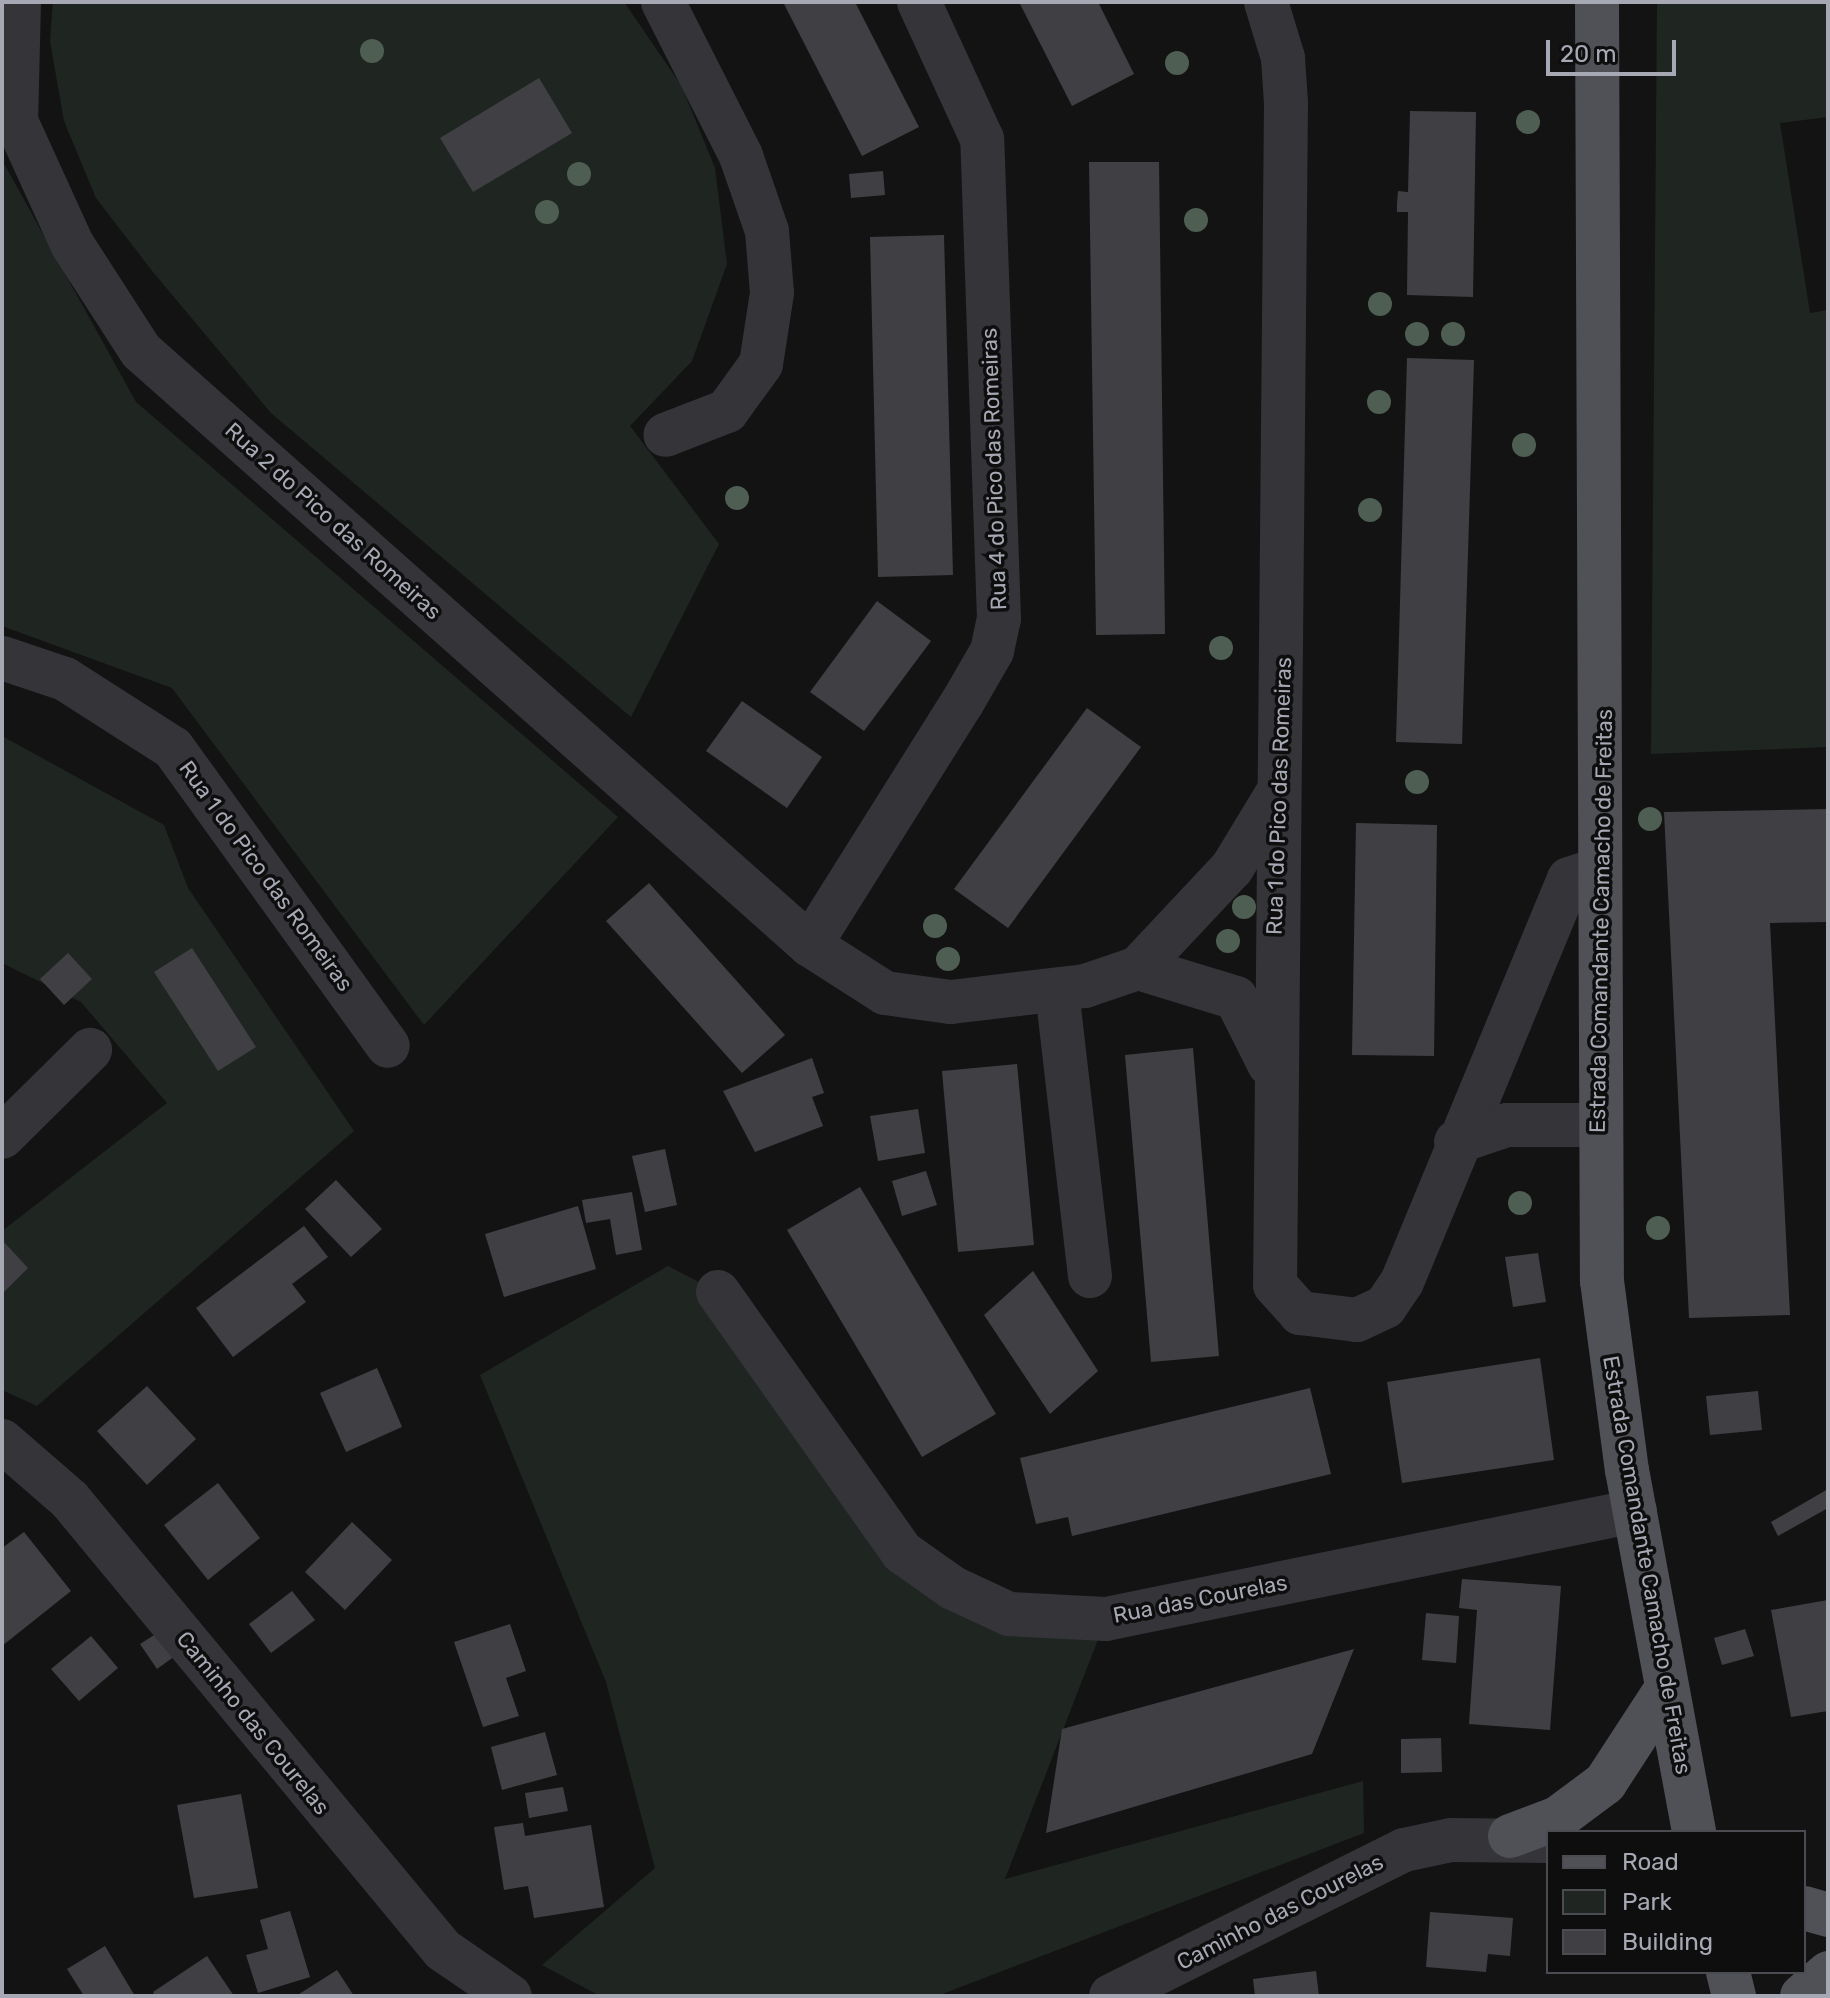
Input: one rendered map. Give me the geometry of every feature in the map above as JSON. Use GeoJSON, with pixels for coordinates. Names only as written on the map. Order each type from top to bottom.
{"type":"FeatureCollection","features":[{"type":"Feature","properties":{"kind":"main road","name":"Estrada Comandante Camacho de Freitas"},"geometry":{"type":"LineString","coordinates":[[1597,2],[1598,1125],[1602,1281],[1635,1511],[1694,1830]]}},
{"type":"Feature","properties":{"kind":"main road"},"geometry":{"type":"LineString","coordinates":[[1529,1839],[1605,1783],[1667,1688]]}},
{"type":"Feature","properties":{"kind":"main road"},"geometry":{"type":"LineString","coordinates":[[1806,1909],[1828,1915]]}},
{"type":"Feature","properties":{"kind":"main road"},"geometry":{"type":"LineString","coordinates":[[1802,1996],[1828,1973]]}},
{"type":"Feature","properties":{"kind":"main road"},"geometry":{"type":"LineString","coordinates":[[1728,1974],[1734,1996]]}},
{"type":"Feature","properties":{"kind":"street","name":"Rua 2 do Pico das Romeiras"},"geometry":{"type":"LineString","coordinates":[[19,2],[16,121],[72,244],[141,351],[810,945],[885,993],[917,1002],[1057,991],[1138,968]]}},
{"type":"Feature","properties":{"kind":"street"},"geometry":{"type":"LineString","coordinates":[[663,2],[741,156],[767,231],[772,293],[761,364],[727,411],[665,435]]}},
{"type":"Feature","properties":{"kind":"street","name":"Rua 4 do Pico das Romeiras"},"geometry":{"type":"LineString","coordinates":[[810,945],[962,703],[992,651],[999,619],[982,139],[919,2]]}},
{"type":"Feature","properties":{"kind":"street","name":"Rua 1 do Pico das Romeiras"},"geometry":{"type":"LineString","coordinates":[[1266,2],[1283,58],[1286,103],[1280,788],[1272,1070],[1275,1285],[1300,1313],[1357,1320],[1385,1307],[1416,1249],[1456,1142],[1569,879],[1599,869]]}},
{"type":"Feature","properties":{"kind":"street","name":"Rua 1 do Pico das Romeiras"},"geometry":{"type":"LineString","coordinates":[[2,658],[65,679],[173,748],[388,1046]]}},
{"type":"Feature","properties":{"kind":"street"},"geometry":{"type":"LineString","coordinates":[[1272,1070],[1236,998],[1138,968],[1232,868],[1280,788]]}},
{"type":"Feature","properties":{"kind":"street"},"geometry":{"type":"LineString","coordinates":[[1057,991],[1090,1276]]}},
{"type":"Feature","properties":{"kind":"street"},"geometry":{"type":"LineString","coordinates":[[2,1137],[90,1050]]}},
{"type":"Feature","properties":{"kind":"street"},"geometry":{"type":"LineString","coordinates":[[1456,1142],[1507,1125],[1598,1125]]}},
{"type":"Feature","properties":{"kind":"street","name":"Rua das Courelas"},"geometry":{"type":"LineString","coordinates":[[718,1292],[902,1552],[953,1588],[1009,1614],[1106,1619],[1635,1511]]}},
{"type":"Feature","properties":{"kind":"street","name":"Caminho das Courelas"},"geometry":{"type":"LineString","coordinates":[[2,1441],[70,1500],[443,1950],[510,1996]]}},
{"type":"Feature","properties":{"kind":"street","name":"Caminho das Courelas"},"geometry":{"type":"LineString","coordinates":[[1111,1996],[1404,1850],[1529,1839]]}},
{"type":"Feature","properties":{"kind":"green space"},"geometry":{"type":"Polygon","coordinates":[[[53,2],[624,2],[681,85],[715,168],[727,264],[692,361],[630,426],[719,544],[631,717],[271,413],[153,272],[96,198],[64,121],[50,41],[53,2]]]}},
{"type":"Feature","properties":{"kind":"green space"},"geometry":{"type":"Polygon","coordinates":[[[1657,2],[1828,2],[1828,117],[1780,123],[1810,313],[1828,310],[1828,747],[1651,754],[1657,2]]]}},
{"type":"Feature","properties":{"kind":"green space"},"geometry":{"type":"Polygon","coordinates":[[[2,160],[136,402],[618,817],[424,1025],[172,688],[2,626],[2,160]]]}},
{"type":"Feature","properties":{"kind":"green space"},"geometry":{"type":"Polygon","coordinates":[[[2,736],[164,825],[188,888],[354,1131],[37,1406],[2,1390],[2,1231],[167,1103],[81,1002],[2,963],[2,736]]]}},
{"type":"Feature","properties":{"kind":"green space"},"geometry":{"type":"Polygon","coordinates":[[[668,1266],[718,1292],[953,1588],[1106,1619],[1005,1879],[1363,1781],[1364,1833],[937,1996],[600,1996],[542,1965],[655,1868],[606,1682],[480,1375],[668,1266]]]}},
{"type":"Feature","properties":{"kind":"building"},"geometry":{"type":"Polygon","coordinates":[[[783,2],[855,2],[919,127],[862,156],[783,2]]]}},
{"type":"Feature","properties":{"kind":"building"},"geometry":{"type":"Polygon","coordinates":[[[1019,2],[1098,2],[1134,74],[1072,106],[1019,2]]]}},
{"type":"Feature","properties":{"kind":"building"},"geometry":{"type":"Polygon","coordinates":[[[539,78],[572,133],[473,192],[440,138],[539,78]]]}},
{"type":"Feature","properties":{"kind":"building"},"geometry":{"type":"Polygon","coordinates":[[[1410,111],[1476,112],[1473,297],[1407,295],[1408,212],[1397,212],[1397,203],[1398,191],[1408,192],[1410,111]]]}},
{"type":"Feature","properties":{"kind":"building"},"geometry":{"type":"Polygon","coordinates":[[[1089,162],[1159,162],[1165,634],[1096,635],[1089,162]]]}},
{"type":"Feature","properties":{"kind":"building"},"geometry":{"type":"Polygon","coordinates":[[[883,171],[885,195],[851,198],[849,174],[883,171]]]}},
{"type":"Feature","properties":{"kind":"building"},"geometry":{"type":"Polygon","coordinates":[[[944,235],[953,575],[878,577],[870,237],[944,235]]]}},
{"type":"Feature","properties":{"kind":"building"},"geometry":{"type":"Polygon","coordinates":[[[1407,358],[1474,360],[1462,744],[1396,742],[1407,358]]]}},
{"type":"Feature","properties":{"kind":"building"},"geometry":{"type":"Polygon","coordinates":[[[877,601],[931,641],[864,731],[810,692],[877,601]]]}},
{"type":"Feature","properties":{"kind":"building"},"geometry":{"type":"Polygon","coordinates":[[[742,701],[822,757],[787,808],[706,751],[742,701]]]}},
{"type":"Feature","properties":{"kind":"building"},"geometry":{"type":"Polygon","coordinates":[[[1087,708],[1141,747],[1008,928],[954,889],[1087,708]]]}},
{"type":"Feature","properties":{"kind":"building"},"geometry":{"type":"Polygon","coordinates":[[[1828,809],[1828,922],[1770,923],[1790,1315],[1689,1318],[1664,812],[1828,809]]]}},
{"type":"Feature","properties":{"kind":"building"},"geometry":{"type":"Polygon","coordinates":[[[1356,823],[1437,825],[1434,1056],[1352,1055],[1356,823]]]}},
{"type":"Feature","properties":{"kind":"building"},"geometry":{"type":"Polygon","coordinates":[[[649,883],[785,1035],[742,1073],[606,921],[649,883]]]}},
{"type":"Feature","properties":{"kind":"building"},"geometry":{"type":"Polygon","coordinates":[[[192,948],[256,1047],[218,1071],[154,972],[192,948]]]}},
{"type":"Feature","properties":{"kind":"building"},"geometry":{"type":"Polygon","coordinates":[[[68,953],[92,979],[64,1005],[40,979],[68,953]]]}},
{"type":"Feature","properties":{"kind":"building"},"geometry":{"type":"Polygon","coordinates":[[[1193,1048],[1219,1356],[1151,1362],[1125,1055],[1193,1048]]]}},
{"type":"Feature","properties":{"kind":"building"},"geometry":{"type":"Polygon","coordinates":[[[812,1058],[824,1093],[812,1097],[823,1126],[755,1152],[723,1091],[812,1058]]]}},
{"type":"Feature","properties":{"kind":"building"},"geometry":{"type":"Polygon","coordinates":[[[1017,1064],[1034,1245],[958,1252],[942,1071],[1017,1064]]]}},
{"type":"Feature","properties":{"kind":"building"},"geometry":{"type":"Polygon","coordinates":[[[918,1109],[925,1153],[878,1161],[870,1116],[918,1109]]]}},
{"type":"Feature","properties":{"kind":"building"},"geometry":{"type":"Polygon","coordinates":[[[665,1149],[677,1205],[645,1212],[632,1156],[665,1149]]]}},
{"type":"Feature","properties":{"kind":"building"},"geometry":{"type":"Polygon","coordinates":[[[926,1171],[937,1205],[902,1216],[892,1181],[926,1171]]]}},
{"type":"Feature","properties":{"kind":"building"},"geometry":{"type":"Polygon","coordinates":[[[336,1180],[382,1229],[351,1257],[305,1209],[336,1180]]]}},
{"type":"Feature","properties":{"kind":"building"},"geometry":{"type":"Polygon","coordinates":[[[860,1187],[996,1414],[922,1457],[787,1230],[860,1187]]]}},
{"type":"Feature","properties":{"kind":"building"},"geometry":{"type":"Polygon","coordinates":[[[632,1192],[642,1250],[616,1255],[610,1219],[586,1223],[582,1200],[632,1192]]]}},
{"type":"Feature","properties":{"kind":"building"},"geometry":{"type":"Polygon","coordinates":[[[578,1206],[596,1269],[504,1297],[485,1234],[578,1206]]]}},
{"type":"Feature","properties":{"kind":"building"},"geometry":{"type":"Polygon","coordinates":[[[304,1226],[328,1257],[292,1284],[306,1302],[233,1357],[196,1308],[304,1226]]]}},
{"type":"Feature","properties":{"kind":"building"},"geometry":{"type":"Polygon","coordinates":[[[2,1240],[28,1268],[2,1294],[2,1240]]]}},
{"type":"Feature","properties":{"kind":"building"},"geometry":{"type":"Polygon","coordinates":[[[1538,1253],[1546,1302],[1513,1307],[1505,1257],[1538,1253]]]}},
{"type":"Feature","properties":{"kind":"building"},"geometry":{"type":"Polygon","coordinates":[[[1033,1271],[1098,1371],[1050,1414],[984,1315],[1033,1271]]]}},
{"type":"Feature","properties":{"kind":"building"},"geometry":{"type":"Polygon","coordinates":[[[1540,1358],[1554,1460],[1402,1483],[1387,1382],[1540,1358]]]}},
{"type":"Feature","properties":{"kind":"building"},"geometry":{"type":"Polygon","coordinates":[[[377,1368],[402,1427],[346,1452],[320,1393],[377,1368]]]}},
{"type":"Feature","properties":{"kind":"building"},"geometry":{"type":"Polygon","coordinates":[[[147,1386],[196,1439],[147,1485],[97,1431],[147,1386]]]}},
{"type":"Feature","properties":{"kind":"building"},"geometry":{"type":"Polygon","coordinates":[[[1310,1388],[1331,1474],[1072,1536],[1068,1517],[1036,1524],[1020,1458],[1310,1388]]]}},
{"type":"Feature","properties":{"kind":"building"},"geometry":{"type":"Polygon","coordinates":[[[1758,1391],[1762,1430],[1710,1435],[1706,1396],[1758,1391]]]}},
{"type":"Feature","properties":{"kind":"building"},"geometry":{"type":"Polygon","coordinates":[[[218,1483],[260,1538],[208,1580],[164,1525],[218,1483]]]}},
{"type":"Feature","properties":{"kind":"building"},"geometry":{"type":"Polygon","coordinates":[[[1828,1489],[1828,1508],[1778,1536],[1771,1522],[1828,1489]]]}},
{"type":"Feature","properties":{"kind":"building"},"geometry":{"type":"Polygon","coordinates":[[[352,1522],[392,1560],[345,1610],[305,1572],[352,1522]]]}},
{"type":"Feature","properties":{"kind":"building"},"geometry":{"type":"Polygon","coordinates":[[[24,1532],[71,1591],[2,1646],[2,1548],[24,1532]]]}},
{"type":"Feature","properties":{"kind":"building"},"geometry":{"type":"Polygon","coordinates":[[[1462,1579],[1561,1586],[1550,1730],[1469,1724],[1477,1610],[1459,1608],[1462,1579]]]}},
{"type":"Feature","properties":{"kind":"building"},"geometry":{"type":"Polygon","coordinates":[[[292,1591],[315,1620],[271,1653],[249,1624],[292,1591]]]}},
{"type":"Feature","properties":{"kind":"building"},"geometry":{"type":"Polygon","coordinates":[[[1828,1600],[1828,1711],[1791,1717],[1771,1610],[1828,1600]]]}},
{"type":"Feature","properties":{"kind":"building"},"geometry":{"type":"Polygon","coordinates":[[[1426,1613],[1459,1616],[1456,1663],[1422,1660],[1426,1613]]]}},
{"type":"Feature","properties":{"kind":"building"},"geometry":{"type":"Polygon","coordinates":[[[510,1624],[526,1671],[506,1678],[519,1716],[483,1727],[454,1642],[510,1624]]]}},
{"type":"Feature","properties":{"kind":"building"},"geometry":{"type":"Polygon","coordinates":[[[1745,1629],[1754,1656],[1722,1665],[1714,1638],[1745,1629]]]}},
{"type":"Feature","properties":{"kind":"building"},"geometry":{"type":"Polygon","coordinates":[[[159,1632],[175,1656],[157,1669],[140,1644],[159,1632]]]}},
{"type":"Feature","properties":{"kind":"building"},"geometry":{"type":"Polygon","coordinates":[[[91,1636],[118,1668],[79,1701],[51,1669],[91,1636]]]}},
{"type":"Feature","properties":{"kind":"building"},"geometry":{"type":"Polygon","coordinates":[[[1354,1649],[1312,1754],[1046,1833],[1062,1729],[1354,1649]]]}},
{"type":"Feature","properties":{"kind":"building"},"geometry":{"type":"Polygon","coordinates":[[[545,1732],[557,1775],[502,1790],[491,1747],[545,1732]]]}},
{"type":"Feature","properties":{"kind":"building"},"geometry":{"type":"Polygon","coordinates":[[[1441,1738],[1442,1772],[1401,1773],[1401,1739],[1441,1738]]]}},
{"type":"Feature","properties":{"kind":"building"},"geometry":{"type":"Polygon","coordinates":[[[563,1787],[568,1811],[529,1818],[525,1793],[563,1787]]]}},
{"type":"Feature","properties":{"kind":"building"},"geometry":{"type":"Polygon","coordinates":[[[241,1794],[258,1888],[194,1898],[177,1805],[241,1794]]]}},
{"type":"Feature","properties":{"kind":"building"},"geometry":{"type":"Polygon","coordinates":[[[523,1823],[525,1836],[591,1825],[604,1907],[534,1918],[528,1886],[504,1890],[494,1827],[523,1823]]]}},
{"type":"Feature","properties":{"kind":"building"},"geometry":{"type":"Polygon","coordinates":[[[290,1911],[310,1977],[258,1993],[246,1955],[268,1949],[260,1920],[290,1911]]]}},
{"type":"Feature","properties":{"kind":"building"},"geometry":{"type":"Polygon","coordinates":[[[1430,1912],[1513,1918],[1510,1956],[1488,1954],[1486,1972],[1426,1967],[1430,1912]]]}},
{"type":"Feature","properties":{"kind":"building"},"geometry":{"type":"Polygon","coordinates":[[[105,1946],[135,1996],[84,1996],[67,1969],[105,1946]]]}},
{"type":"Feature","properties":{"kind":"building"},"geometry":{"type":"Polygon","coordinates":[[[207,1956],[234,1996],[155,1996],[153,1992],[207,1956]]]}},
{"type":"Feature","properties":{"kind":"building"},"geometry":{"type":"Polygon","coordinates":[[[337,1970],[354,1996],[296,1996],[337,1970]]]}},
{"type":"Feature","properties":{"kind":"building"},"geometry":{"type":"Polygon","coordinates":[[[1316,1971],[1319,1996],[1255,1996],[1253,1979],[1316,1971]]]}}]}
